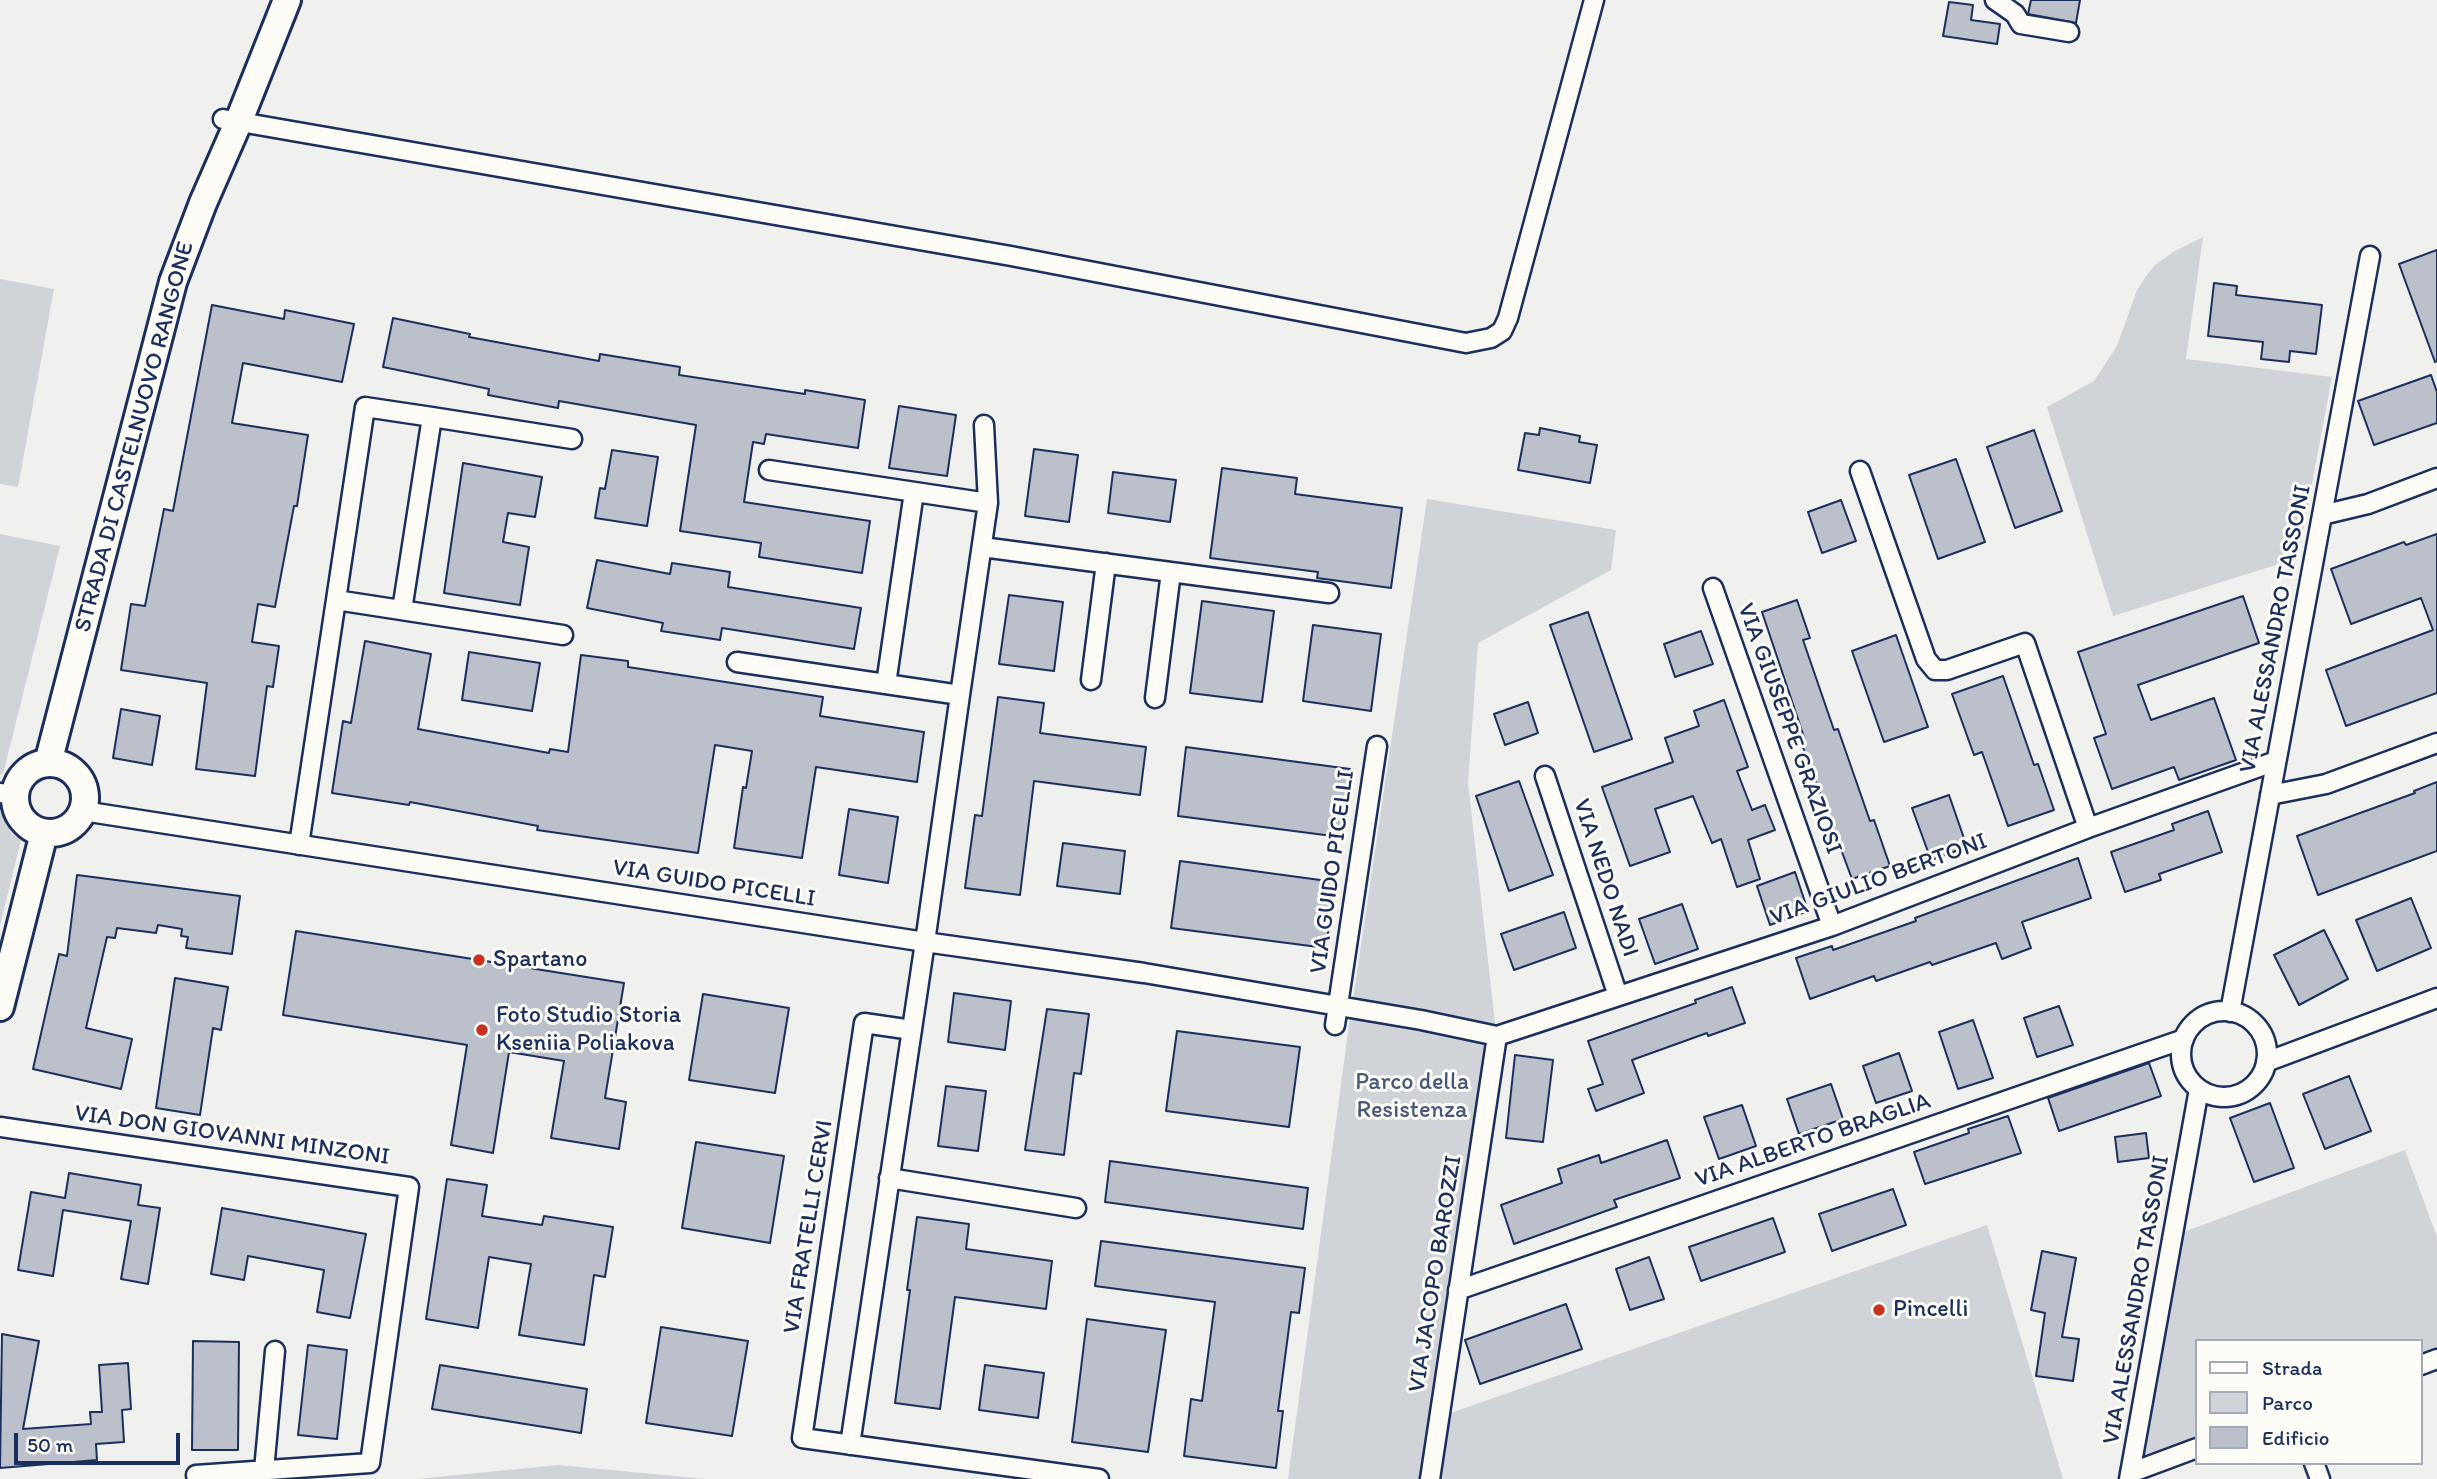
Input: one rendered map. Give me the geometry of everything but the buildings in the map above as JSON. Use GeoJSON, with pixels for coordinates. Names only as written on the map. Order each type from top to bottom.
{"type":"FeatureCollection","features":[{"type":"Feature","properties":{"kind":"main road","name":"STRADA DI CASTELNUOVO RANGONE"},"geometry":{"type":"LineString","coordinates":[[48,763],[173,282],[230,121],[286,0]]}},
{"type":"Feature","properties":{"kind":"main road"},"geometry":{"type":"LineString","coordinates":[[48,763],[60,764],[79,778],[84,788],[83,811],[78,819],[63,831],[44,833],[25,824],[7,794],[22,776],[38,765],[48,763]]}},
{"type":"Feature","properties":{"kind":"main road"},"geometry":{"type":"LineString","coordinates":[[0,1007],[44,833]]}},
{"type":"Feature","properties":{"kind":"street"},"geometry":{"type":"LineString","coordinates":[[230,121],[1011,256],[1466,343],[1491,338],[1502,331],[1508,318],[1594,0]]}},
{"type":"Feature","properties":{"kind":"street"},"geometry":{"type":"LineString","coordinates":[[1995,0],[2015,14],[2021,24],[2069,32]]}},
{"type":"Feature","properties":{"kind":"street","name":"VIA ALESSANDRO TASSONI"},"geometry":{"type":"LineString","coordinates":[[2230,1012],[2370,256]]}},
{"type":"Feature","properties":{"kind":"street"},"geometry":{"type":"LineString","coordinates":[[299,845],[365,407],[572,439]]}},
{"type":"Feature","properties":{"kind":"street"},"geometry":{"type":"LineString","coordinates":[[402,610],[432,417]]}},
{"type":"Feature","properties":{"kind":"street"},"geometry":{"type":"LineString","coordinates":[[850,1445],[988,503],[984,425]]}},
{"type":"Feature","properties":{"kind":"street"},"geometry":{"type":"LineString","coordinates":[[769,470],[988,503]]}},
{"type":"Feature","properties":{"kind":"street"},"geometry":{"type":"LineString","coordinates":[[1860,471],[1926,659],[1934,670],[1947,670],[2025,643],[2088,828]]}},
{"type":"Feature","properties":{"kind":"street"},"geometry":{"type":"LineString","coordinates":[[2322,515],[2368,504],[2437,478]]}},
{"type":"Feature","properties":{"kind":"street"},"geometry":{"type":"LineString","coordinates":[[886,684],[914,492]]}},
{"type":"Feature","properties":{"kind":"street"},"geometry":{"type":"LineString","coordinates":[[982,547],[1329,593]]}},
{"type":"Feature","properties":{"kind":"street"},"geometry":{"type":"LineString","coordinates":[[1091,680],[1106,564]]}},
{"type":"Feature","properties":{"kind":"street"},"geometry":{"type":"LineString","coordinates":[[1154,698],[1171,572]]}},
{"type":"Feature","properties":{"kind":"street","name":"VIA GIUSEPPE GRAZIOSI"},"geometry":{"type":"LineString","coordinates":[[1713,588],[1832,926]]}},
{"type":"Feature","properties":{"kind":"street"},"geometry":{"type":"LineString","coordinates":[[336,600],[564,635]]}},
{"type":"Feature","properties":{"kind":"street"},"geometry":{"type":"LineString","coordinates":[[737,662],[960,695]]}},
{"type":"Feature","properties":{"kind":"street"},"geometry":{"type":"LineString","coordinates":[[2270,795],[2326,784],[2437,743]]}},
{"type":"Feature","properties":{"kind":"street","name":"VIA GUIDO PICELLI"},"geometry":{"type":"LineString","coordinates":[[1335,1025],[1377,746]]}},
{"type":"Feature","properties":{"kind":"street","name":"VIA GIULIO BERTONI"},"geometry":{"type":"LineString","coordinates":[[1497,1036],[1832,926],[2088,828],[2276,761]]}},
{"type":"Feature","properties":{"kind":"street","name":"VIA NEDO NADI"},"geometry":{"type":"LineString","coordinates":[[1545,776],[1618,996]]}},
{"type":"Feature","properties":{"kind":"street","name":"VIA GUIDO PICELLI"},"geometry":{"type":"LineString","coordinates":[[83,811],[925,942],[1144,973],[1497,1036]]}},
{"type":"Feature","properties":{"kind":"street"},"geometry":{"type":"LineString","coordinates":[[2266,1055],[2296,1050],[2437,999]]}},
{"type":"Feature","properties":{"kind":"street"},"geometry":{"type":"LineString","coordinates":[[2215,1012],[2230,1012],[2254,1023],[2262,1034],[2266,1055],[2261,1075],[2253,1086],[2228,1097],[2207,1093],[2189,1079],[2182,1066],[2181,1052],[2191,1026],[2202,1017],[2215,1012]]}},
{"type":"Feature","properties":{"kind":"street","name":"VIA FRATELLI CERVI"},"geometry":{"type":"LineString","coordinates":[[912,1030],[864,1023],[802,1438],[1099,1479]]}},
{"type":"Feature","properties":{"kind":"street","name":"VIA JACOPO BAROZZI"},"geometry":{"type":"LineString","coordinates":[[1430,1479],[1497,1036]]}},
{"type":"Feature","properties":{"kind":"street","name":"VIA ALBERTO BRAGLIA"},"geometry":{"type":"LineString","coordinates":[[1458,1290],[2184,1039]]}},
{"type":"Feature","properties":{"kind":"street","name":"VIA ALESSANDRO TASSONI"},"geometry":{"type":"LineString","coordinates":[[2130,1476],[2192,1129],[2207,1093]]}},
{"type":"Feature","properties":{"kind":"street","name":"VIA DON GIOVANNI MINZONI"},"geometry":{"type":"LineString","coordinates":[[0,1128],[409,1187],[370,1463],[196,1475]]}},
{"type":"Feature","properties":{"kind":"street"},"geometry":{"type":"LineString","coordinates":[[888,1178],[1076,1208]]}},
{"type":"Feature","properties":{"kind":"street"},"geometry":{"type":"LineString","coordinates":[[264,1470],[275,1351]]}},
{"type":"Feature","properties":{"kind":"street"},"geometry":{"type":"LineString","coordinates":[[2130,1476],[2196,1448]]}},
{"type":"Feature","properties":{"kind":"green space"},"geometry":{"type":"Polygon","coordinates":[[[2203,237],[2186,359],[2332,377],[2298,558],[2113,616],[2047,407],[2094,381],[2117,346],[2137,290],[2146,276],[2155,265],[2173,252],[2203,237]]]}},
{"type":"Feature","properties":{"kind":"green space"},"geometry":{"type":"Polygon","coordinates":[[[0,279],[54,289],[18,487],[0,484],[0,279]]]}},
{"type":"Feature","properties":{"kind":"green space"},"geometry":{"type":"Polygon","coordinates":[[[1427,499],[1616,530],[1611,570],[1478,643],[1468,783],[1496,1032],[1352,1006],[1427,499]]]}},
{"type":"Feature","properties":{"kind":"green space"},"geometry":{"type":"Polygon","coordinates":[[[0,534],[60,546],[3,774],[0,774],[0,534]]]}},
{"type":"Feature","properties":{"kind":"green space"},"geometry":{"type":"Polygon","coordinates":[[[0,811],[12,834],[21,840],[0,926],[0,811]]]}},
{"type":"Feature","properties":{"kind":"green space","name":"Parco della Resistenza"},"geometry":{"type":"Polygon","coordinates":[[[1351,1010],[1494,1038],[1428,1479],[1288,1479],[1351,1010]]]}},
{"type":"Feature","properties":{"kind":"green space"},"geometry":{"type":"Polygon","coordinates":[[[2405,1150],[2437,1237],[2437,1348],[2423,1353],[2423,1339],[2196,1339],[2196,1439],[2137,1462],[2181,1233],[2405,1150]]]}},
{"type":"Feature","properties":{"kind":"green space","name":"Pincelli"},"geometry":{"type":"Polygon","coordinates":[[[1987,1225],[2063,1479],[1437,1479],[1445,1415],[1987,1225]]]}},
{"type":"Feature","properties":{"kind":"green space"},"geometry":{"type":"Polygon","coordinates":[[[558,1465],[706,1479],[417,1479],[558,1465]]]}},
{"type":"Feature","properties":{"kind":"place","name":"Spartano"},"geometry":{"type":"Point","coordinates":[479,960]}},
{"type":"Feature","properties":{"kind":"place","name":"Foto Studio Storia Kseniia Poliakova"},"geometry":{"type":"Point","coordinates":[482,1030]}},
{"type":"Feature","properties":{"kind":"place","name":"Pincelli"},"geometry":{"type":"Point","coordinates":[1879,1310]}}]}
